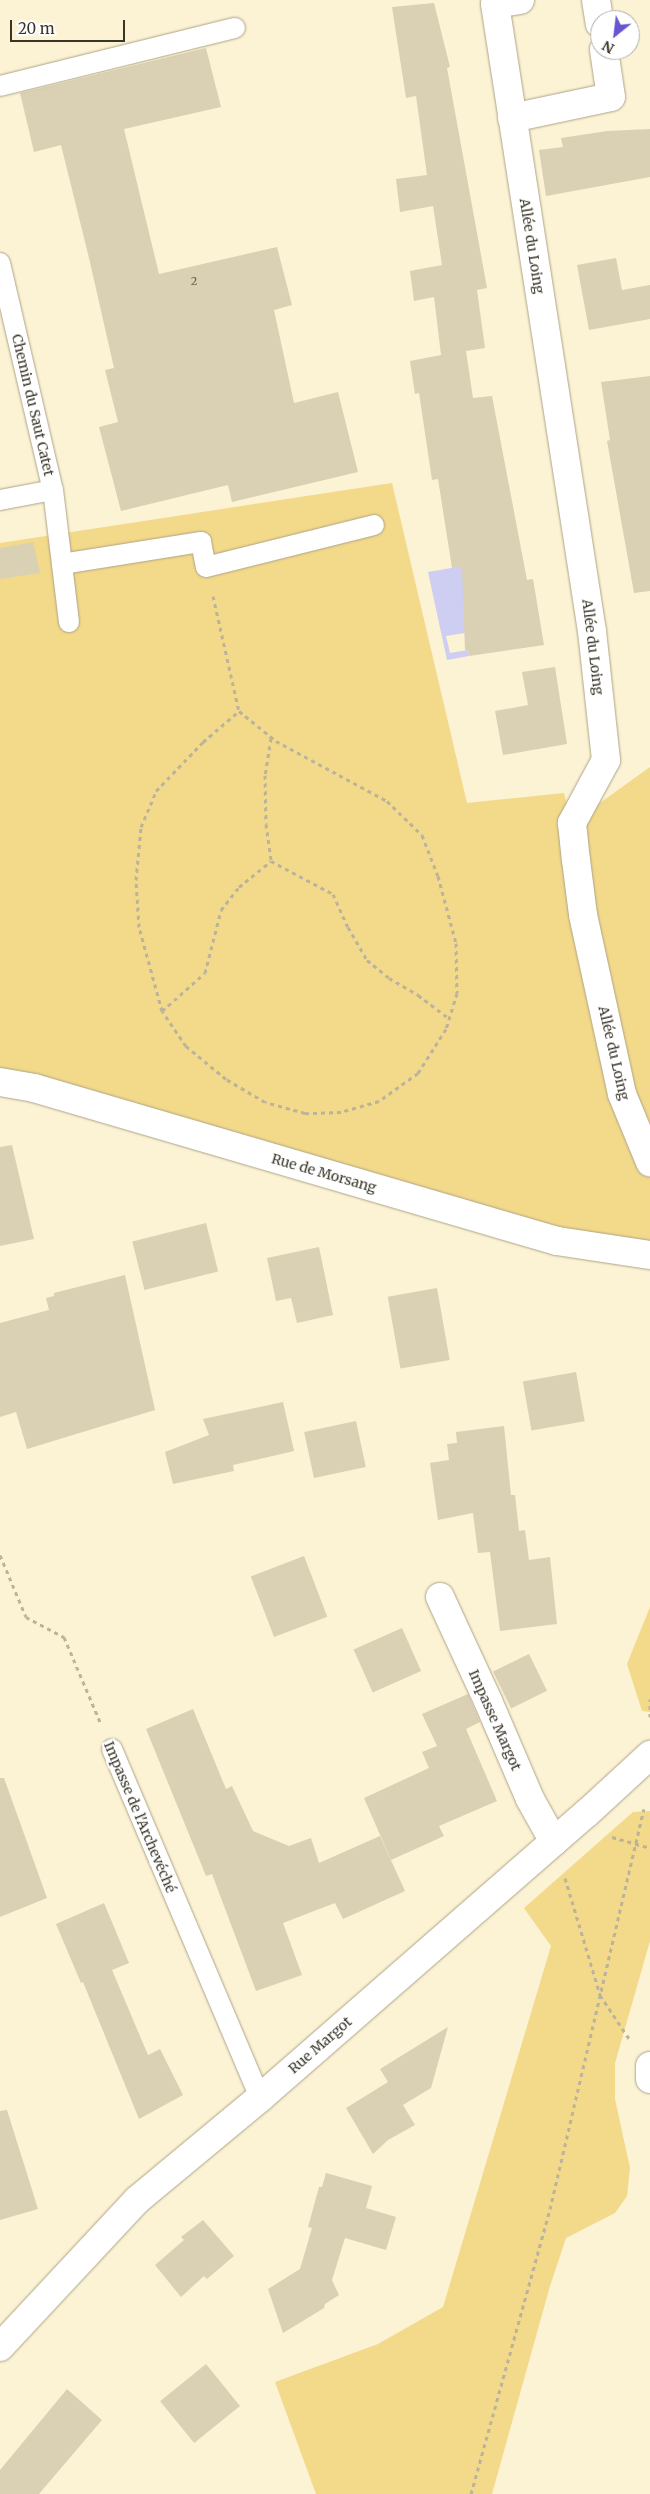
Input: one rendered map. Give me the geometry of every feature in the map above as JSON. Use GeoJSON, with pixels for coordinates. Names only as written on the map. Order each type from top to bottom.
{"type":"FeatureCollection","features":[{"type":"Feature","properties":{"kind":"street","name":"Allée du Loing"},"geometry":{"type":"LineString","coordinates":[[520,0],[495,4],[592,632],[606,760],[572,823],[576,860],[583,916],[622,1094],[650,1162]]}},
{"type":"Feature","properties":{"kind":"street"},"geometry":{"type":"LineString","coordinates":[[512,118],[611,97],[605,60]]}},
{"type":"Feature","properties":{"kind":"street","name":"Rue de Morsang"},"geometry":{"type":"LineString","coordinates":[[0,1082],[34,1088],[557,1241],[650,1255]]}},
{"type":"Feature","properties":{"kind":"street","name":"Impasse Margot"},"geometry":{"type":"LineString","coordinates":[[440,1597],[488,1701],[530,1799],[554,1842]]}},
{"type":"Feature","properties":{"kind":"street","name":"Rue Margot"},"geometry":{"type":"LineString","coordinates":[[0,2347],[137,2200],[260,2098],[554,1842],[650,1755]]}},
{"type":"Feature","properties":{"kind":"lane"},"geometry":{"type":"LineString","coordinates":[[0,86],[235,28]]}},
{"type":"Feature","properties":{"kind":"lane","name":"Chemin du Saut Catet"},"geometry":{"type":"LineString","coordinates":[[0,262],[53,490],[69,622]]}},
{"type":"Feature","properties":{"kind":"lane","name":"Chemin du Saut Catet"},"geometry":{"type":"LineString","coordinates":[[0,500],[53,490]]}},
{"type":"Feature","properties":{"kind":"lane"},"geometry":{"type":"LineString","coordinates":[[62,564],[201,542],[206,567],[374,525]]}},
{"type":"Feature","properties":{"kind":"lane","name":"Impasse de l'Archevéché"},"geometry":{"type":"LineString","coordinates":[[112,1749],[260,2098]]}},
{"type":"Feature","properties":{"kind":"path"},"geometry":{"type":"LineString","coordinates":[[206,567],[239,711],[271,738],[386,800],[422,835],[438,876],[456,943],[457,993],[450,1019],[446,1029],[418,1074],[379,1100],[341,1112],[306,1113],[265,1102],[226,1079],[186,1046],[162,1010],[138,927],[136,880],[140,827],[156,791],[203,742],[239,711]]}},
{"type":"Feature","properties":{"kind":"path"},"geometry":{"type":"LineString","coordinates":[[271,738],[265,775],[266,824],[272,861]]}},
{"type":"Feature","properties":{"kind":"path"},"geometry":{"type":"LineString","coordinates":[[162,1010],[205,973],[221,910],[239,887],[272,861]]}},
{"type":"Feature","properties":{"kind":"path"},"geometry":{"type":"LineString","coordinates":[[272,861],[332,894],[367,960],[389,978],[418,995],[450,1019]]}},
{"type":"Feature","properties":{"kind":"path","name":"Impasse de l'Archevéché"},"geometry":{"type":"LineString","coordinates":[[0,1555],[26,1617],[64,1637],[112,1749]]}},
{"type":"Feature","properties":{"kind":"path"},"geometry":{"type":"LineString","coordinates":[[650,1699],[650,1717]]}},
{"type":"Feature","properties":{"kind":"path"},"geometry":{"type":"LineString","coordinates":[[471,2494],[550,2209],[644,1807]]}},
{"type":"Feature","properties":{"kind":"path"},"geometry":{"type":"LineString","coordinates":[[554,1842],[600,1995],[650,2072]]}},
{"type":"Feature","properties":{"kind":"shaded area"},"geometry":{"type":"Polygon","coordinates":[[[392,483],[467,803],[564,793],[572,823],[650,767],[650,1255],[0,1082],[0,543],[392,483]]]}},
{"type":"Feature","properties":{"kind":"shaded area"},"geometry":{"type":"Polygon","coordinates":[[[650,1607],[650,1712],[642,1711],[627,1664],[650,1607]]]}},
{"type":"Feature","properties":{"kind":"shaded area"},"geometry":{"type":"Polygon","coordinates":[[[650,1811],[650,1941],[615,2063],[615,2099],[630,2168],[627,2196],[615,2213],[566,2238],[550,2286],[492,2494],[316,2494],[275,2382],[378,2344],[443,2307],[551,1946],[524,1908],[633,1812],[650,1811]]]}},
{"type":"Feature","properties":{"kind":"water"},"geometry":{"type":"Polygon","coordinates":[[[516,557],[465,633],[446,636],[450,653],[468,650],[469,656],[447,660],[428,572],[516,557]]]}},
{"type":"Feature","properties":{"kind":"building"},"geometry":{"type":"Polygon","coordinates":[[[434,3],[450,67],[447,68],[487,288],[477,290],[485,348],[466,351],[473,398],[492,396],[527,580],[533,579],[544,645],[469,656],[468,650],[465,650],[462,567],[452,568],[438,479],[432,480],[419,393],[415,394],[410,361],[441,355],[434,297],[414,301],[410,271],[442,265],[433,206],[400,212],[396,179],[427,175],[416,96],[406,98],[392,7],[434,3]]]}},
{"type":"Feature","properties":{"kind":"building"},"geometry":{"type":"Polygon","coordinates":[[[206,48],[221,107],[124,129],[159,274],[277,247],[292,305],[274,310],[294,403],[338,392],[358,472],[232,502],[228,485],[121,511],[99,427],[118,422],[105,370],[114,368],[89,258],[61,145],[34,152],[20,93],[206,48]]]}},
{"type":"Feature","properties":{"kind":"building"},"geometry":{"type":"Polygon","coordinates":[[[650,129],[650,177],[546,196],[539,150],[563,147],[561,138],[607,131],[650,129]]]}},
{"type":"Feature","properties":{"kind":"building"},"geometry":{"type":"Polygon","coordinates":[[[616,258],[622,290],[650,285],[650,319],[589,330],[577,265],[616,258]]]}},
{"type":"Feature","properties":{"kind":"building"},"geometry":{"type":"Polygon","coordinates":[[[650,376],[650,591],[634,593],[607,441],[610,440],[601,382],[650,376]]]}},
{"type":"Feature","properties":{"kind":"building"},"geometry":{"type":"Polygon","coordinates":[[[33,542],[40,573],[0,579],[0,548],[33,542]]]}},
{"type":"Feature","properties":{"kind":"building"},"geometry":{"type":"Polygon","coordinates":[[[555,667],[567,744],[503,755],[495,711],[528,705],[522,672],[555,667]]]}},
{"type":"Feature","properties":{"kind":"building"},"geometry":{"type":"Polygon","coordinates":[[[12,1145],[34,1239],[0,1246],[0,1147],[12,1145]]]}},
{"type":"Feature","properties":{"kind":"building"},"geometry":{"type":"Polygon","coordinates":[[[206,1223],[218,1272],[144,1290],[132,1241],[206,1223]]]}},
{"type":"Feature","properties":{"kind":"building"},"geometry":{"type":"Polygon","coordinates":[[[319,1247],[333,1315],[297,1323],[291,1298],[276,1301],[267,1258],[319,1247]]]}},
{"type":"Feature","properties":{"kind":"building"},"geometry":{"type":"Polygon","coordinates":[[[125,1275],[155,1410],[27,1449],[16,1412],[0,1417],[0,1323],[49,1310],[46,1298],[54,1296],[54,1293],[125,1275]]]}},
{"type":"Feature","properties":{"kind":"building"},"geometry":{"type":"Polygon","coordinates":[[[437,1288],[450,1360],[400,1369],[388,1297],[437,1288]]]}},
{"type":"Feature","properties":{"kind":"building"},"geometry":{"type":"Polygon","coordinates":[[[576,1372],[585,1421],[532,1431],[523,1381],[576,1372]]]}},
{"type":"Feature","properties":{"kind":"building"},"geometry":{"type":"Polygon","coordinates":[[[283,1402],[294,1451],[233,1465],[234,1471],[173,1484],[165,1452],[209,1435],[203,1419],[283,1402]]]}},
{"type":"Feature","properties":{"kind":"building"},"geometry":{"type":"Polygon","coordinates":[[[356,1421],[366,1467],[314,1478],[304,1432],[356,1421]]]}},
{"type":"Feature","properties":{"kind":"building"},"geometry":{"type":"Polygon","coordinates":[[[504,1426],[511,1495],[515,1495],[519,1531],[525,1530],[529,1560],[550,1557],[557,1624],[500,1631],[490,1552],[478,1553],[473,1513],[438,1520],[430,1463],[449,1460],[447,1444],[457,1443],[456,1432],[504,1426]]]}},
{"type":"Feature","properties":{"kind":"building"},"geometry":{"type":"Polygon","coordinates":[[[304,1556],[327,1617],[274,1637],[251,1576],[304,1556]]]}},
{"type":"Feature","properties":{"kind":"building"},"geometry":{"type":"Polygon","coordinates":[[[402,1628],[421,1671],[373,1692],[354,1650],[402,1628]]]}},
{"type":"Feature","properties":{"kind":"building"},"geometry":{"type":"Polygon","coordinates":[[[529,1654],[547,1691],[511,1708],[493,1672],[529,1654]]]}},
{"type":"Feature","properties":{"kind":"building"},"geometry":{"type":"Polygon","coordinates":[[[468,1694],[480,1722],[466,1729],[497,1801],[439,1826],[444,1836],[391,1860],[364,1798],[429,1768],[422,1752],[437,1746],[422,1714],[468,1694]]]}},
{"type":"Feature","properties":{"kind":"building"},"geometry":{"type":"Polygon","coordinates":[[[193,1709],[226,1789],[232,1786],[253,1831],[289,1846],[311,1838],[319,1863],[380,1836],[405,1891],[343,1919],[335,1903],[283,1923],[302,1975],[256,1991],[212,1874],[206,1876],[146,1729],[193,1709]]]}},
{"type":"Feature","properties":{"kind":"building"},"geometry":{"type":"Polygon","coordinates":[[[0,1778],[4,1778],[47,1898],[0,1917],[0,1778]]]}},
{"type":"Feature","properties":{"kind":"building"},"geometry":{"type":"Polygon","coordinates":[[[104,1903],[129,1963],[112,1970],[148,2055],[160,2049],[183,2095],[139,2119],[83,1982],[81,1983],[56,1924],[104,1903]]]}},
{"type":"Feature","properties":{"kind":"building"},"geometry":{"type":"Polygon","coordinates":[[[448,2027],[431,2088],[403,2105],[415,2125],[388,2140],[373,2154],[346,2108],[388,2082],[380,2069],[448,2027]]]}},
{"type":"Feature","properties":{"kind":"building"},"geometry":{"type":"Polygon","coordinates":[[[7,2110],[38,2209],[0,2220],[0,2111],[7,2110]]]}},
{"type":"Feature","properties":{"kind":"building"},"geometry":{"type":"Polygon","coordinates":[[[326,2173],[372,2186],[366,2208],[396,2217],[386,2250],[345,2238],[332,2280],[339,2295],[325,2304],[324,2308],[283,2333],[268,2289],[300,2269],[312,2228],[308,2227],[319,2187],[322,2187],[326,2173]]]}},
{"type":"Feature","properties":{"kind":"building"},"geometry":{"type":"Polygon","coordinates":[[[203,2220],[234,2256],[207,2279],[204,2276],[181,2297],[155,2265],[184,2240],[181,2237],[203,2220]]]}},
{"type":"Feature","properties":{"kind":"building"},"geometry":{"type":"Polygon","coordinates":[[[206,2364],[240,2406],[194,2443],[160,2401],[206,2364]]]}},
{"type":"Feature","properties":{"kind":"building"},"geometry":{"type":"Polygon","coordinates":[[[67,2389],[102,2420],[39,2494],[0,2494],[0,2470],[67,2389]]]}}]}
